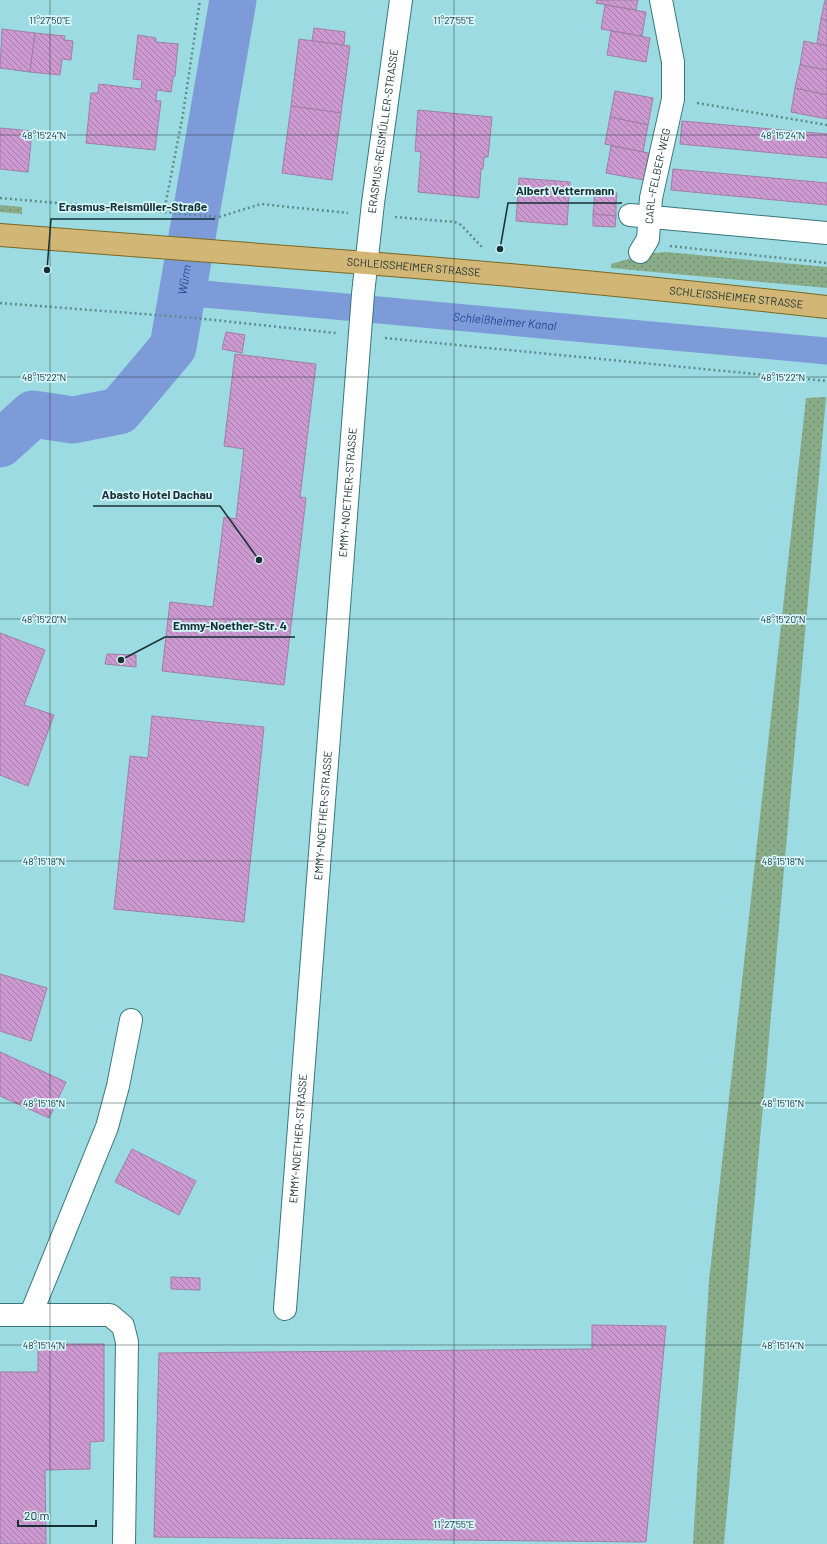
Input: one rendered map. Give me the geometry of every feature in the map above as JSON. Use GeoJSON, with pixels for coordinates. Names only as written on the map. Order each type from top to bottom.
{"type":"FeatureCollection","features":[{"type":"Feature","properties":{"kind":"main road","name":"SCHLEISSHEIMER STRASSE"},"geometry":{"type":"LineString","coordinates":[[0,234],[153,248],[366,263],[637,286],[827,307]]}},
{"type":"Feature","properties":{"kind":"street","name":"ERASMUS-REISMÜLLER-STRASSE"},"geometry":{"type":"LineString","coordinates":[[366,263],[401,0]]}},
{"type":"Feature","properties":{"kind":"street","name":"CARL-FELBER-WEG"},"geometry":{"type":"LineString","coordinates":[[640,252],[648,239],[639,216],[651,198],[673,99],[673,62],[661,0]]}},
{"type":"Feature","properties":{"kind":"street"},"geometry":{"type":"LineString","coordinates":[[639,216],[827,233]]}},
{"type":"Feature","properties":{"kind":"street","name":"EMMY-NOETHER-STRASSE"},"geometry":{"type":"LineString","coordinates":[[285,1309],[366,263]]}},
{"type":"Feature","properties":{"kind":"street"},"geometry":{"type":"LineString","coordinates":[[31,1314],[106,1127],[118,1086],[131,1020]]}},
{"type":"Feature","properties":{"kind":"street"},"geometry":{"type":"LineString","coordinates":[[0,1315],[110,1315],[123,1326],[127,1342],[124,1544]]}},
{"type":"Feature","properties":{"kind":"path"},"geometry":{"type":"LineString","coordinates":[[164,212],[183,114],[200,0]]}},
{"type":"Feature","properties":{"kind":"path"},"geometry":{"type":"LineString","coordinates":[[673,99],[827,124]]}},
{"type":"Feature","properties":{"kind":"path"},"geometry":{"type":"LineString","coordinates":[[0,198],[219,217],[261,204],[455,222],[460,225],[480,246],[486,249]]}},
{"type":"Feature","properties":{"kind":"path"},"geometry":{"type":"LineString","coordinates":[[640,252],[671,246],[827,264]]}},
{"type":"Feature","properties":{"kind":"path"},"geometry":{"type":"LineString","coordinates":[[0,303],[162,316],[360,329],[827,381]]}},
{"type":"Feature","properties":{"kind":"green space"},"geometry":{"type":"Polygon","coordinates":[[[0,205],[22,207],[22,214],[0,212],[0,205]]]}},
{"type":"Feature","properties":{"kind":"green space"},"geometry":{"type":"Polygon","coordinates":[[[666,252],[827,267],[827,288],[611,268],[611,264],[645,254],[666,252]]]}},
{"type":"Feature","properties":{"kind":"green space"},"geometry":{"type":"Polygon","coordinates":[[[826,397],[724,1544],[693,1544],[709,1281],[806,398],[826,397]]]}},
{"type":"Feature","properties":{"kind":"building"},"geometry":{"type":"Polygon","coordinates":[[[597,0],[638,0],[636,10],[596,3],[597,0]]]}},
{"type":"Feature","properties":{"kind":"building"},"geometry":{"type":"Polygon","coordinates":[[[825,0],[827,0],[827,20],[821,19],[825,0]]]}},
{"type":"Feature","properties":{"kind":"building"},"geometry":{"type":"Polygon","coordinates":[[[605,5],[646,12],[642,36],[601,29],[605,5]]]}},
{"type":"Feature","properties":{"kind":"building"},"geometry":{"type":"Polygon","coordinates":[[[821,19],[827,20],[827,46],[817,43],[821,19]]]}},
{"type":"Feature","properties":{"kind":"building"},"geometry":{"type":"Polygon","coordinates":[[[314,28],[345,32],[344,45],[312,41],[314,28]]]}},
{"type":"Feature","properties":{"kind":"building"},"geometry":{"type":"Polygon","coordinates":[[[2,29],[35,33],[30,72],[0,68],[2,29]]]}},
{"type":"Feature","properties":{"kind":"building"},"geometry":{"type":"Polygon","coordinates":[[[611,31],[650,38],[646,62],[607,55],[611,31]]]}},
{"type":"Feature","properties":{"kind":"building"},"geometry":{"type":"Polygon","coordinates":[[[35,33],[65,36],[64,40],[73,41],[71,60],[62,59],[60,75],[30,72],[35,33]]]}},
{"type":"Feature","properties":{"kind":"building"},"geometry":{"type":"Polygon","coordinates":[[[138,35],[156,38],[156,42],[178,44],[175,76],[173,78],[171,92],[157,90],[156,101],[161,101],[155,150],[86,143],[91,93],[98,93],[99,84],[141,89],[142,80],[133,79],[138,35]]]}},
{"type":"Feature","properties":{"kind":"building"},"geometry":{"type":"Polygon","coordinates":[[[299,39],[350,46],[341,113],[291,106],[299,39]]]}},
{"type":"Feature","properties":{"kind":"building"},"geometry":{"type":"Polygon","coordinates":[[[804,41],[827,46],[827,70],[800,65],[804,41]]]}},
{"type":"Feature","properties":{"kind":"building"},"geometry":{"type":"Polygon","coordinates":[[[800,65],[827,70],[827,95],[795,88],[800,65]]]}},
{"type":"Feature","properties":{"kind":"building"},"geometry":{"type":"Polygon","coordinates":[[[795,88],[827,95],[827,119],[791,112],[795,88]]]}},
{"type":"Feature","properties":{"kind":"building"},"geometry":{"type":"Polygon","coordinates":[[[615,91],[653,98],[648,125],[610,117],[615,91]]]}},
{"type":"Feature","properties":{"kind":"building"},"geometry":{"type":"Polygon","coordinates":[[[291,106],[341,113],[332,180],[282,173],[291,106]]]}},
{"type":"Feature","properties":{"kind":"building"},"geometry":{"type":"Polygon","coordinates":[[[418,110],[492,117],[488,157],[484,157],[483,169],[481,169],[479,198],[418,192],[421,152],[415,151],[418,110]]]}},
{"type":"Feature","properties":{"kind":"building"},"geometry":{"type":"Polygon","coordinates":[[[610,117],[648,125],[643,152],[605,144],[610,117]]]}},
{"type":"Feature","properties":{"kind":"building"},"geometry":{"type":"Polygon","coordinates":[[[682,121],[827,134],[827,158],[680,144],[682,121]]]}},
{"type":"Feature","properties":{"kind":"building"},"geometry":{"type":"Polygon","coordinates":[[[0,128],[32,131],[28,172],[0,169],[0,128]]]}},
{"type":"Feature","properties":{"kind":"building"},"geometry":{"type":"Polygon","coordinates":[[[611,146],[649,153],[644,180],[606,173],[611,146]]]}},
{"type":"Feature","properties":{"kind":"building"},"geometry":{"type":"Polygon","coordinates":[[[673,169],[827,183],[827,205],[671,190],[673,169]]]}},
{"type":"Feature","properties":{"kind":"building"},"geometry":{"type":"Polygon","coordinates":[[[519,178],[570,182],[567,225],[516,221],[519,178]]]}},
{"type":"Feature","properties":{"kind":"building"},"geometry":{"type":"Polygon","coordinates":[[[595,191],[617,193],[616,204],[594,203],[595,191]]]}},
{"type":"Feature","properties":{"kind":"building"},"geometry":{"type":"Polygon","coordinates":[[[594,203],[616,204],[616,216],[593,214],[594,203]]]}},
{"type":"Feature","properties":{"kind":"building"},"geometry":{"type":"Polygon","coordinates":[[[593,214],[616,216],[615,227],[593,226],[593,214]]]}},
{"type":"Feature","properties":{"kind":"building"},"geometry":{"type":"Polygon","coordinates":[[[226,332],[245,335],[242,353],[222,349],[226,332]]]}},
{"type":"Feature","properties":{"kind":"building"},"geometry":{"type":"Polygon","coordinates":[[[235,354],[316,364],[300,497],[306,498],[284,685],[162,671],[170,602],[213,607],[224,517],[236,519],[244,449],[224,446],[235,354]]]}},
{"type":"Feature","properties":{"kind":"building"},"geometry":{"type":"Polygon","coordinates":[[[0,633],[45,650],[24,705],[54,715],[28,786],[0,775],[0,633]]]}},
{"type":"Feature","properties":{"kind":"building"},"geometry":{"type":"Polygon","coordinates":[[[107,654],[136,655],[136,667],[105,664],[107,654]]]}},
{"type":"Feature","properties":{"kind":"building"},"geometry":{"type":"Polygon","coordinates":[[[152,716],[264,727],[244,922],[114,909],[130,756],[148,758],[152,716]]]}},
{"type":"Feature","properties":{"kind":"building"},"geometry":{"type":"Polygon","coordinates":[[[0,974],[47,988],[31,1041],[0,1031],[0,974]]]}},
{"type":"Feature","properties":{"kind":"building"},"geometry":{"type":"Polygon","coordinates":[[[0,1052],[66,1082],[49,1118],[0,1096],[0,1052]]]}},
{"type":"Feature","properties":{"kind":"building"},"geometry":{"type":"Polygon","coordinates":[[[132,1149],[196,1181],[179,1215],[115,1182],[132,1149]]]}},
{"type":"Feature","properties":{"kind":"building"},"geometry":{"type":"Polygon","coordinates":[[[171,1277],[200,1278],[200,1290],[171,1289],[171,1277]]]}},
{"type":"Feature","properties":{"kind":"building"},"geometry":{"type":"Polygon","coordinates":[[[592,1325],[666,1326],[646,1542],[154,1537],[159,1353],[592,1349],[592,1325]]]}},
{"type":"Feature","properties":{"kind":"building"},"geometry":{"type":"Polygon","coordinates":[[[38,1344],[104,1344],[104,1441],[90,1442],[90,1469],[45,1470],[46,1544],[0,1544],[0,1372],[38,1372],[38,1344]]]}},
{"type":"Feature","properties":{"kind":"waterway","name":"Würm"},"geometry":{"type":"LineString","coordinates":[[0,444],[33,414],[73,420],[119,411],[173,347],[233,0]]}},
{"type":"Feature","properties":{"kind":"waterway","name":"Schleißheimer Kanal"},"geometry":{"type":"LineString","coordinates":[[182,292],[827,351]]}},
{"type":"Feature","properties":{"kind":"place","name":"Albert Vettermann"},"geometry":{"type":"Point","coordinates":[500,249]}},
{"type":"Feature","properties":{"kind":"place","name":"Erasmus-Reismüller-Straße"},"geometry":{"type":"Point","coordinates":[47,270]}},
{"type":"Feature","properties":{"kind":"place","name":"Abasto Hotel Dachau"},"geometry":{"type":"Point","coordinates":[259,560]}},
{"type":"Feature","properties":{"kind":"place","name":"Emmy-Noether-Str. 4"},"geometry":{"type":"Point","coordinates":[121,660]}}]}
